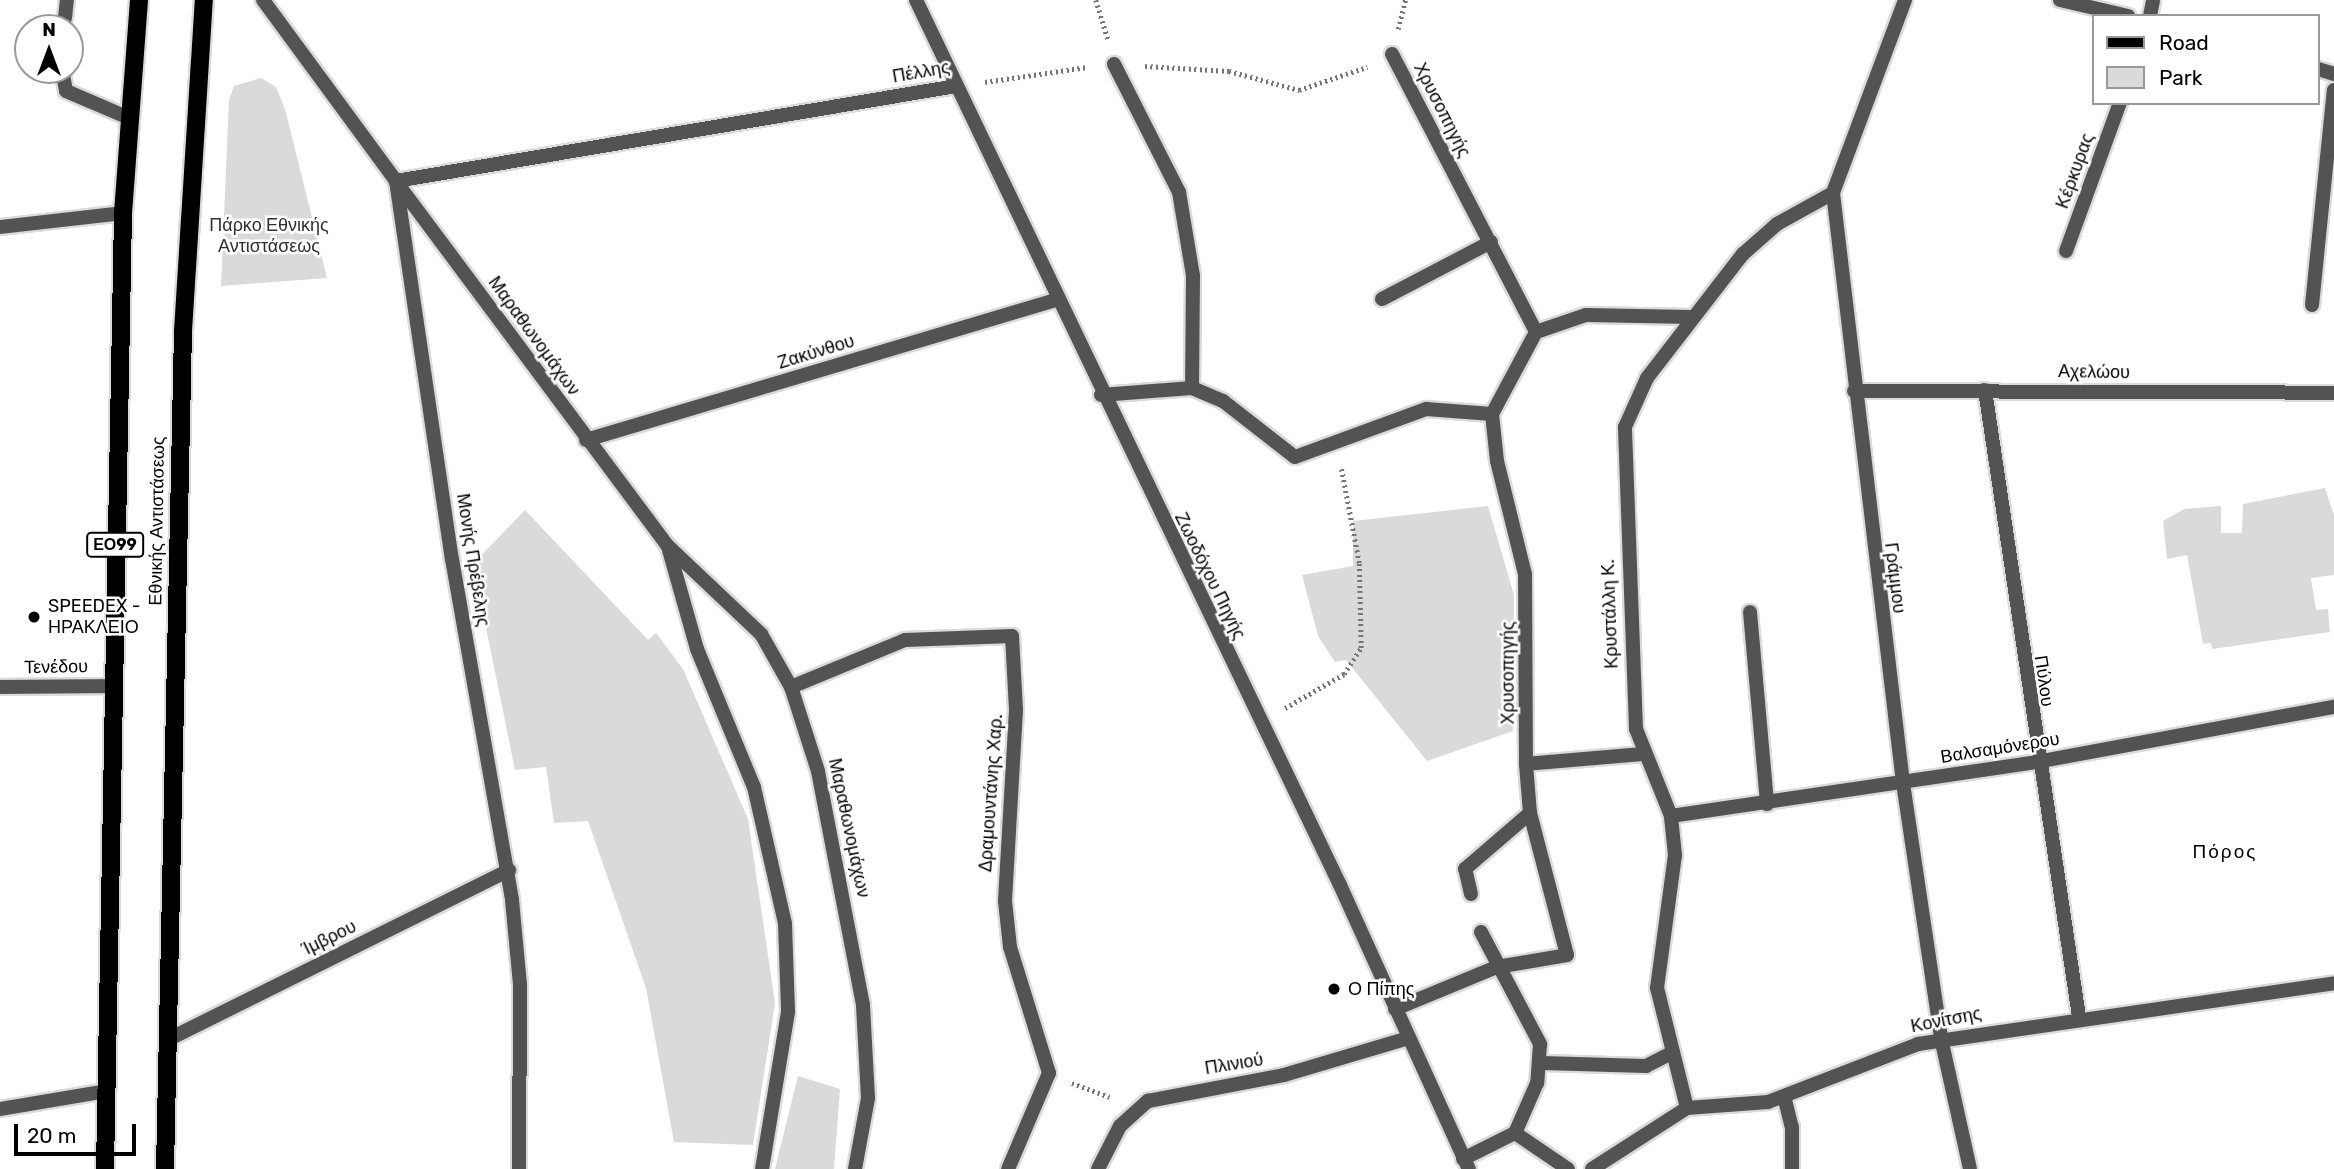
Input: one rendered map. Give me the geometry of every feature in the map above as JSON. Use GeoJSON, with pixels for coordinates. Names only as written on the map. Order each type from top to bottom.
{"type":"FeatureCollection","features":[{"type":"Feature","properties":{"kind":"main road","name":"ΕΟ99"},"geometry":{"type":"LineString","coordinates":[[105,1169],[123,213],[139,0]]}},
{"type":"Feature","properties":{"kind":"main road","name":"Εθνικής Αντιστάσεως"},"geometry":{"type":"LineString","coordinates":[[165,1169],[183,344],[204,0]]}},
{"type":"Feature","properties":{"kind":"street","name":"Μονής Πρέβελης"},"geometry":{"type":"LineString","coordinates":[[263,0],[396,181],[452,559],[509,870],[520,984],[519,1169]]}},
{"type":"Feature","properties":{"kind":"street","name":"Ζωοδόχου Πηγής"},"geometry":{"type":"LineString","coordinates":[[916,0],[1101,395],[1260,722],[1466,1164]]}},
{"type":"Feature","properties":{"kind":"street","name":"Γράμμου"},"geometry":{"type":"LineString","coordinates":[[1905,0],[1833,193],[1854,391],[1903,783],[1941,1038],[1970,1169]]}},
{"type":"Feature","properties":{"kind":"street"},"geometry":{"type":"LineString","coordinates":[[2060,0],[2120,14]]}},
{"type":"Feature","properties":{"kind":"street","name":"Χρυσοπηγής"},"geometry":{"type":"LineString","coordinates":[[1392,54],[1536,332]]}},
{"type":"Feature","properties":{"kind":"street"},"geometry":{"type":"LineString","coordinates":[[1114,64],[1179,192],[1193,276],[1192,388]]}},
{"type":"Feature","properties":{"kind":"street"},"geometry":{"type":"LineString","coordinates":[[65,84],[66,91],[129,118]]}},
{"type":"Feature","properties":{"kind":"street","name":"Πέλλης"},"geometry":{"type":"LineString","coordinates":[[396,181],[956,86]]}},
{"type":"Feature","properties":{"kind":"street"},"geometry":{"type":"LineString","coordinates":[[2312,305],[2334,90]]}},
{"type":"Feature","properties":{"kind":"street","name":"Κέρκυρας"},"geometry":{"type":"LineString","coordinates":[[2066,251],[2119,105]]}},
{"type":"Feature","properties":{"kind":"street","name":"Μαραθωνομάχων"},"geometry":{"type":"LineString","coordinates":[[396,181],[586,440],[667,545],[761,634],[791,687],[818,771],[863,1005],[868,1098],[855,1169]]}},
{"type":"Feature","properties":{"kind":"street","name":"Κρυστάλλη Κ."},"geometry":{"type":"LineString","coordinates":[[1687,1108],[1670,1054],[1657,988],[1675,855],[1671,816],[1642,754],[1633,697],[1625,427],[1631,404],[1691,317],[1767,232],[1833,193]]}},
{"type":"Feature","properties":{"kind":"street"},"geometry":{"type":"LineString","coordinates":[[0,228],[123,213]]}},
{"type":"Feature","properties":{"kind":"street"},"geometry":{"type":"LineString","coordinates":[[1382,299],[1491,242]]}},
{"type":"Feature","properties":{"kind":"street","name":"Ζακύνθου"},"geometry":{"type":"LineString","coordinates":[[586,440],[1057,300]]}},
{"type":"Feature","properties":{"kind":"street"},"geometry":{"type":"LineString","coordinates":[[1101,395],[1192,388],[1223,401],[1286,454],[1304,457],[1426,409],[1492,414],[1536,332],[1586,315],[1691,317]]}},
{"type":"Feature","properties":{"kind":"street","name":"Πύλου"},"geometry":{"type":"LineString","coordinates":[[1985,390],[2036,762],[2078,1017]]}},
{"type":"Feature","properties":{"kind":"street","name":"Αχελώου"},"geometry":{"type":"LineString","coordinates":[[1854,391],[2334,393]]}},
{"type":"Feature","properties":{"kind":"street","name":"Χρυσοπηγής"},"geometry":{"type":"LineString","coordinates":[[1395,1009],[1497,967],[1567,955],[1530,813],[1526,764],[1525,574],[1497,461],[1492,414]]}},
{"type":"Feature","properties":{"kind":"street","name":"Μαραθωνομάχων"},"geometry":{"type":"LineString","coordinates":[[667,545],[697,649],[754,787],[785,924],[788,1012],[762,1169]]}},
{"type":"Feature","properties":{"kind":"street"},"geometry":{"type":"LineString","coordinates":[[1750,612],[1767,804]]}},
{"type":"Feature","properties":{"kind":"street","name":"Δραμουντάνης Χαρ."},"geometry":{"type":"LineString","coordinates":[[791,687],[905,640],[1012,636],[1016,710],[1005,901],[1010,947],[1049,1073]]}},
{"type":"Feature","properties":{"kind":"street","name":"Τενέδου"},"geometry":{"type":"LineString","coordinates":[[0,687],[112,686]]}},
{"type":"Feature","properties":{"kind":"street","name":"Βαλσαμόνερου"},"geometry":{"type":"LineString","coordinates":[[1671,816],[1767,804],[2036,762],[2334,707]]}},
{"type":"Feature","properties":{"kind":"street"},"geometry":{"type":"LineString","coordinates":[[1526,764],[1642,754]]}},
{"type":"Feature","properties":{"kind":"street"},"geometry":{"type":"LineString","coordinates":[[1471,894],[1465,869],[1530,813]]}},
{"type":"Feature","properties":{"kind":"street","name":"Ίμβρου"},"geometry":{"type":"LineString","coordinates":[[167,1040],[509,870]]}},
{"type":"Feature","properties":{"kind":"street"},"geometry":{"type":"LineString","coordinates":[[1466,1164],[1515,1133],[1542,1063],[1536,1029],[1497,967],[1481,932]]}},
{"type":"Feature","properties":{"kind":"street","name":"Κονίτσης"},"geometry":{"type":"LineString","coordinates":[[1687,1108],[1755,1105],[1941,1038],[2334,983]]}},
{"type":"Feature","properties":{"kind":"street","name":"Πλινιού"},"geometry":{"type":"LineString","coordinates":[[1138,1107],[1284,1075],[1409,1038]]}},
{"type":"Feature","properties":{"kind":"street"},"geometry":{"type":"LineString","coordinates":[[1542,1063],[1646,1066],[1670,1054]]}},
{"type":"Feature","properties":{"kind":"street"},"geometry":{"type":"LineString","coordinates":[[1008,1169],[1049,1073]]}},
{"type":"Feature","properties":{"kind":"street"},"geometry":{"type":"LineString","coordinates":[[0,1109],[106,1091]]}},
{"type":"Feature","properties":{"kind":"street"},"geometry":{"type":"LineString","coordinates":[[1783,1096],[1792,1127],[1792,1169]]}},
{"type":"Feature","properties":{"kind":"street"},"geometry":{"type":"LineString","coordinates":[[1098,1169],[1138,1107]]}},
{"type":"Feature","properties":{"kind":"street"},"geometry":{"type":"LineString","coordinates":[[1592,1169],[1687,1108]]}},
{"type":"Feature","properties":{"kind":"street"},"geometry":{"type":"LineString","coordinates":[[1515,1133],[1568,1169]]}},
{"type":"Feature","properties":{"kind":"path"},"geometry":{"type":"LineString","coordinates":[[1096,0],[1114,64]]}},
{"type":"Feature","properties":{"kind":"path"},"geometry":{"type":"LineString","coordinates":[[1392,54],[1405,0]]}},
{"type":"Feature","properties":{"kind":"path","name":"Πέλλης"},"geometry":{"type":"LineString","coordinates":[[956,86],[1114,64],[1229,71],[1299,90],[1392,54]]}},
{"type":"Feature","properties":{"kind":"path"},"geometry":{"type":"LineString","coordinates":[[1260,722],[1344,674],[1361,649],[1359,563],[1336,443]]}},
{"type":"Feature","properties":{"kind":"path"},"geometry":{"type":"LineString","coordinates":[[1049,1073],[1138,1107]]}},
{"type":"Feature","properties":{"kind":"green space","name":"Πάρκο Εθνικής Αντιστάσεως"},"geometry":{"type":"Polygon","coordinates":[[[261,78],[276,87],[285,109],[327,278],[221,286],[229,100],[234,86],[261,78]]]}},
{"type":"Feature","properties":{"kind":"green space"},"geometry":{"type":"Polygon","coordinates":[[[2325,488],[2334,515],[2334,575],[2311,578],[2316,610],[2328,609],[2330,632],[2212,649],[2211,643],[2203,644],[2187,555],[2167,559],[2163,521],[2184,509],[2221,506],[2221,533],[2242,533],[2243,504],[2325,488]]]}},
{"type":"Feature","properties":{"kind":"green space"},"geometry":{"type":"Polygon","coordinates":[[[1488,506],[1514,595],[1513,731],[1427,761],[1346,660],[1335,662],[1318,636],[1302,575],[1353,566],[1353,521],[1488,506]]]}},
{"type":"Feature","properties":{"kind":"green space"},"geometry":{"type":"Polygon","coordinates":[[[525,510],[648,640],[656,633],[683,669],[748,819],[775,1003],[753,1145],[674,1142],[646,988],[588,821],[554,823],[546,767],[515,770],[473,564],[525,510]]]}},
{"type":"Feature","properties":{"kind":"green space"},"geometry":{"type":"Polygon","coordinates":[[[798,1076],[840,1089],[834,1169],[775,1169],[798,1076]]]}},
{"type":"Feature","properties":{"kind":"place","name":"SPEEDEX - ΗΡΑΚΛΕΙΟ"},"geometry":{"type":"Point","coordinates":[34,617]}},
{"type":"Feature","properties":{"kind":"place","name":"Ο Πίπης"},"geometry":{"type":"Point","coordinates":[1334,989]}},
{"type":"Feature","properties":{"kind":"district","name":"Πόρος"},"geometry":{"type":"Point","coordinates":[2225,852]}}]}
